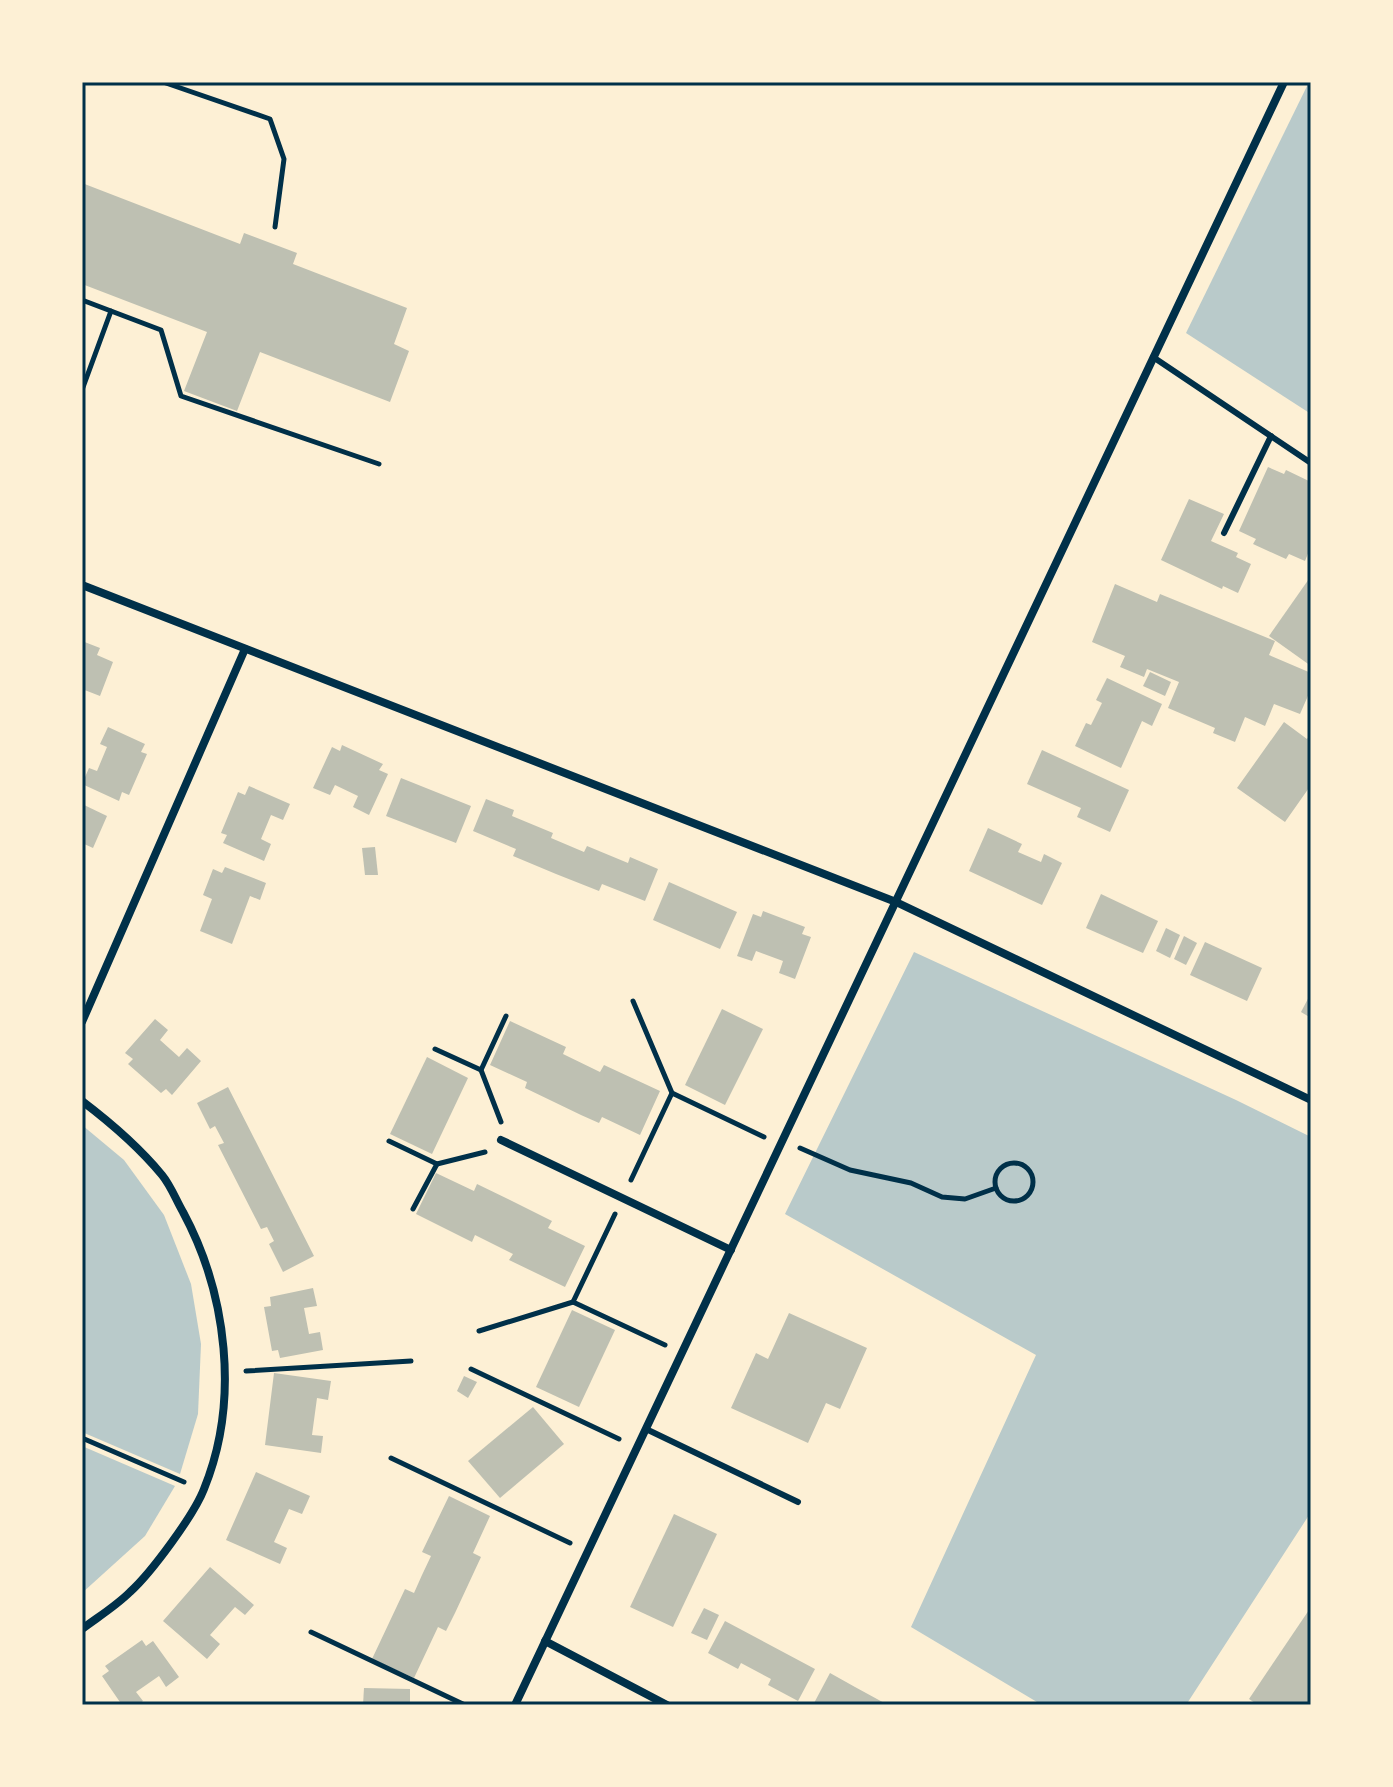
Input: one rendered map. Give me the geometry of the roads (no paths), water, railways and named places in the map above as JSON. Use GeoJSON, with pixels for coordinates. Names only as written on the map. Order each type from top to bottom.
{"type":"FeatureCollection","features":[{"type":"Feature","properties":{"kind":"street"},"geometry":{"type":"LineString","coordinates":[[515,1705],[1284,82]]}},
{"type":"Feature","properties":{"kind":"street"},"geometry":{"type":"LineString","coordinates":[[82,585],[896,902],[1311,1100]]}},
{"type":"Feature","properties":{"kind":"street"},"geometry":{"type":"LineString","coordinates":[[82,1022],[245,649]]}},
{"type":"Feature","properties":{"kind":"street"},"geometry":{"type":"LineString","coordinates":[[82,1101],[115,1126],[164,1177],[198,1241],[218,1305],[225,1372],[221,1433],[204,1490],[170,1544],[131,1592],[82,1629]]}},
{"type":"Feature","properties":{"kind":"street"},"geometry":{"type":"LineString","coordinates":[[501,1140],[731,1250]]}},
{"type":"Feature","properties":{"kind":"street"},"geometry":{"type":"LineString","coordinates":[[545,1641],[667,1705]]}},
{"type":"Feature","properties":{"kind":"lane"},"geometry":{"type":"LineString","coordinates":[[1153,357],[1311,463]]}},
{"type":"Feature","properties":{"kind":"lane"},"geometry":{"type":"LineString","coordinates":[[1224,533],[1271,436]]}},
{"type":"Feature","properties":{"kind":"lane"},"geometry":{"type":"LineString","coordinates":[[646,1429],[798,1502]]}}]}
